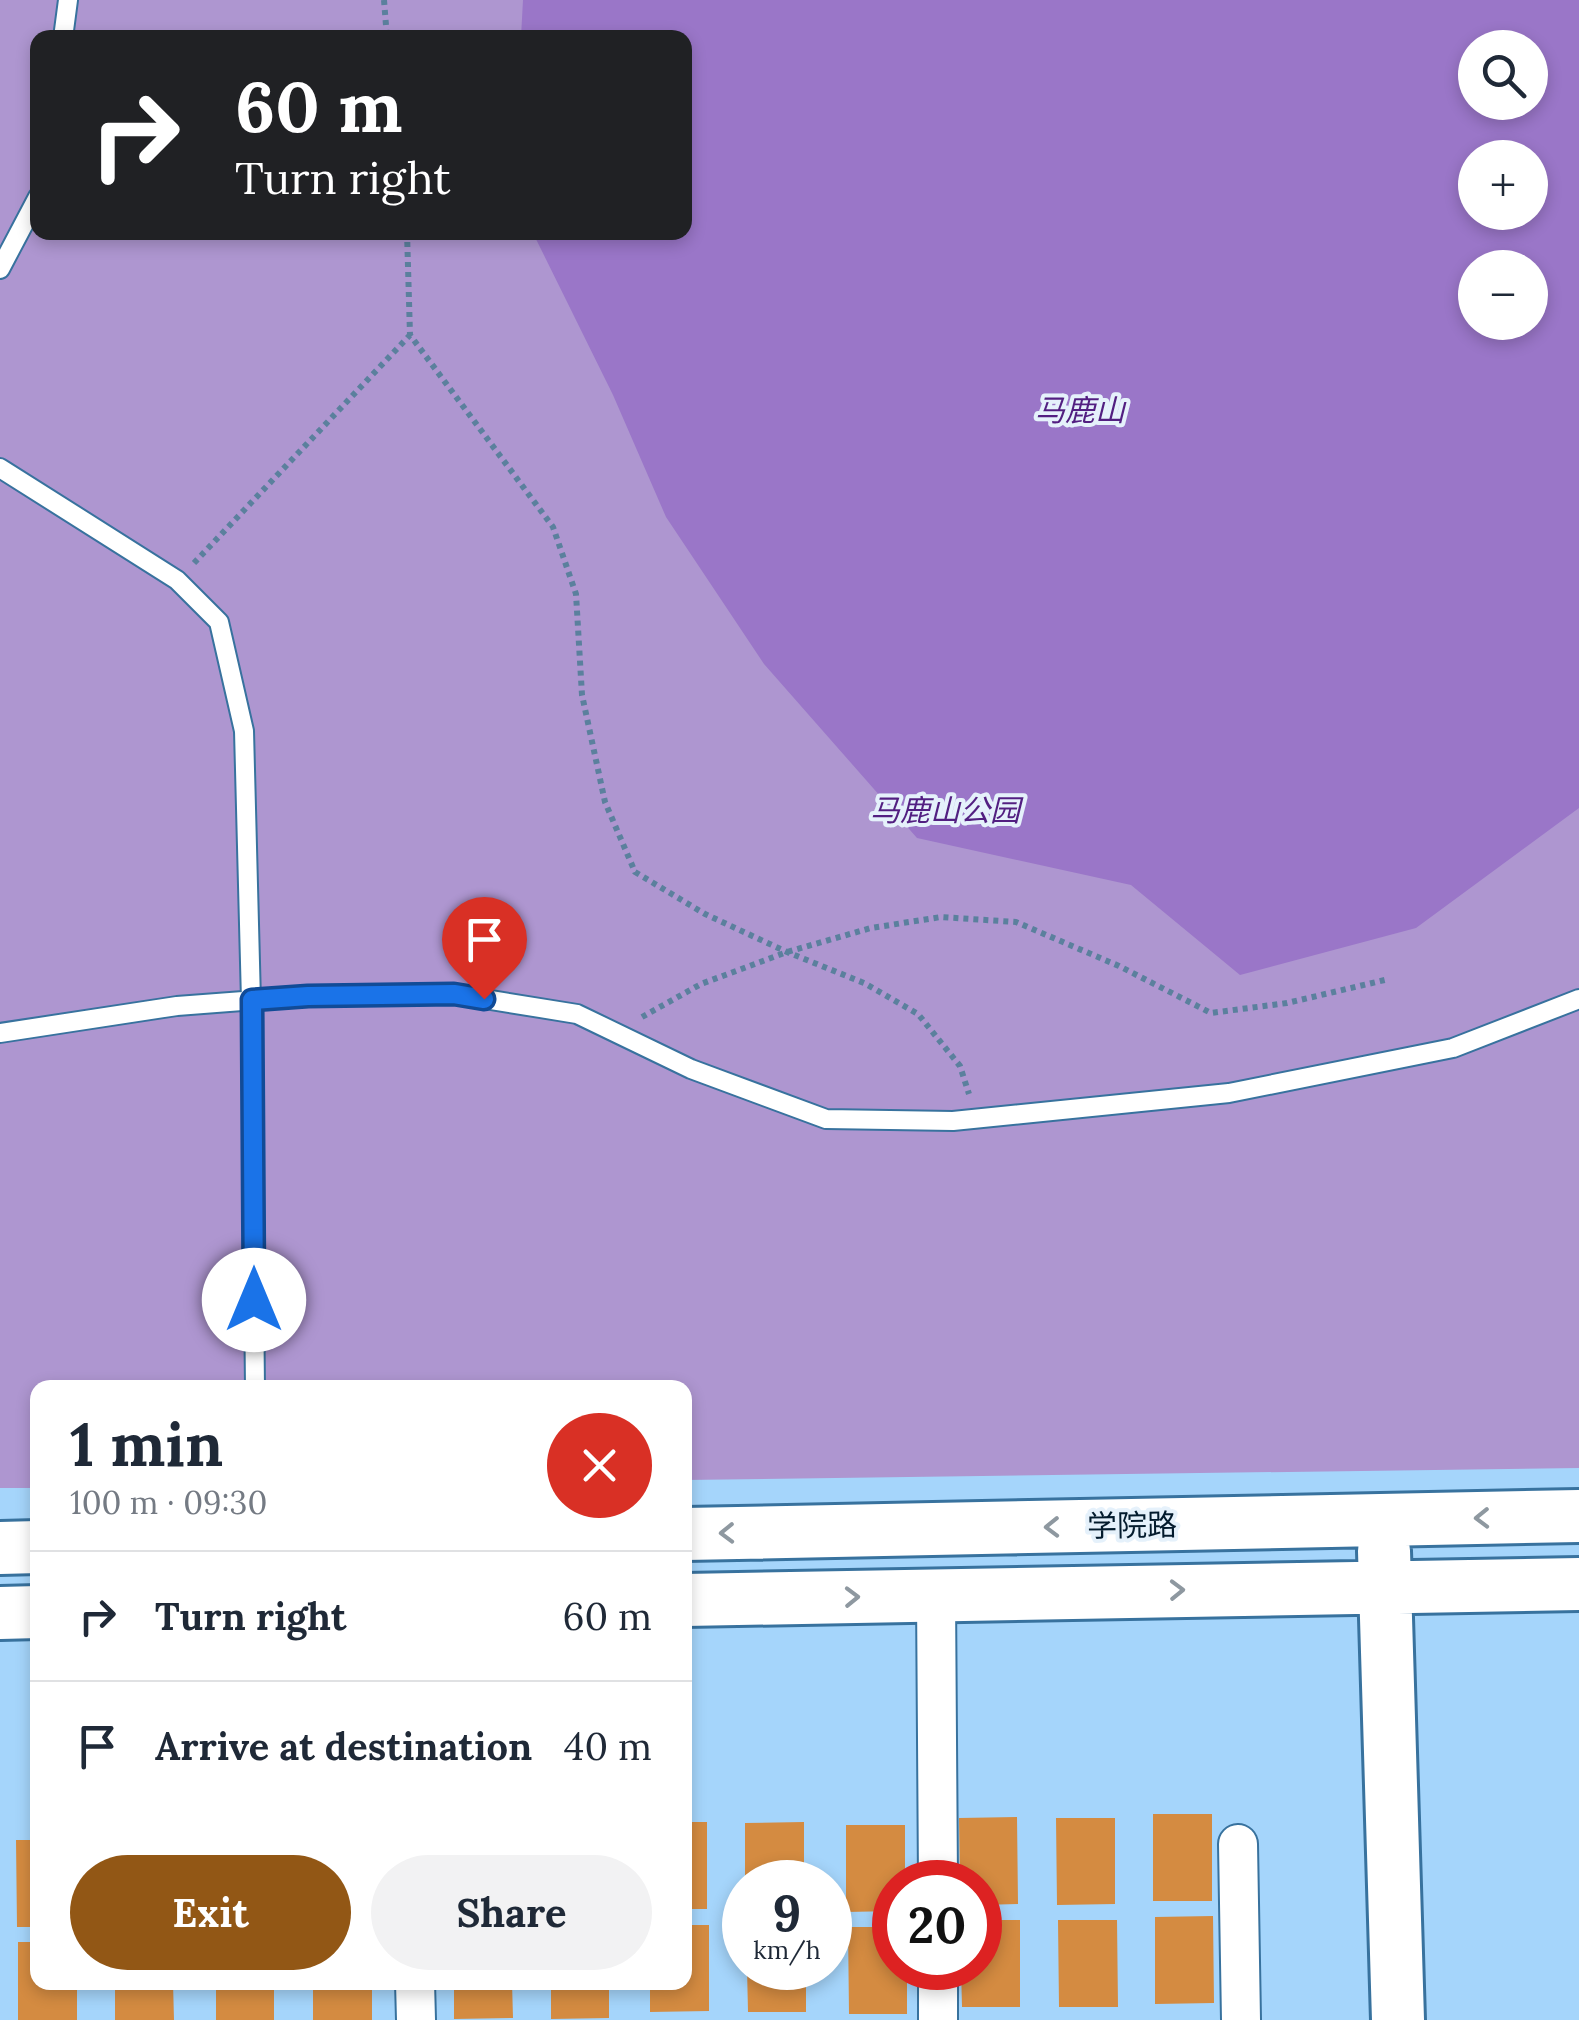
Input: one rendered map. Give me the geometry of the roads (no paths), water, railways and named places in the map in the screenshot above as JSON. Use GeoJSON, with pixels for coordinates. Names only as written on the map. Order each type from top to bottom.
{"type":"FeatureCollection","features":[{"type":"Feature","properties":{"kind":"main road","name":"学院路"},"geometry":{"type":"LineString","coordinates":[[692,1534],[1579,1516]]}},
{"type":"Feature","properties":{"kind":"main road"},"geometry":{"type":"LineString","coordinates":[[1384,1520],[1398,2020]]}},
{"type":"Feature","properties":{"kind":"main road"},"geometry":{"type":"LineString","coordinates":[[0,1548],[30,1547]]}},
{"type":"Feature","properties":{"kind":"main road"},"geometry":{"type":"LineString","coordinates":[[692,1600],[1579,1584]]}},
{"type":"Feature","properties":{"kind":"main road"},"geometry":{"type":"LineString","coordinates":[[0,1613],[30,1612]]}},
{"type":"Feature","properties":{"kind":"street"},"geometry":{"type":"LineString","coordinates":[[936,1595],[938,1860]]}},
{"type":"Feature","properties":{"kind":"street"},"geometry":{"type":"LineString","coordinates":[[1238,1844],[1241,2020]]}},
{"type":"Feature","properties":{"kind":"street"},"geometry":{"type":"LineString","coordinates":[[415,1990],[416,2020]]}},
{"type":"Feature","properties":{"kind":"street"},"geometry":{"type":"LineString","coordinates":[[938,1990],[938,2020]]}},
{"type":"Feature","properties":{"kind":"lane"},"geometry":{"type":"LineString","coordinates":[[64,30],[68,0]]}},
{"type":"Feature","properties":{"kind":"lane"},"geometry":{"type":"LineString","coordinates":[[0,269],[30,212]]}},
{"type":"Feature","properties":{"kind":"lane"},"geometry":{"type":"LineString","coordinates":[[0,468],[178,580],[219,622],[244,731],[252,1000],[255,1380]]}},
{"type":"Feature","properties":{"kind":"lane"},"geometry":{"type":"LineString","coordinates":[[0,1033],[177,1006],[308,996],[454,994],[578,1014],[691,1069],[826,1119],[953,1120],[1229,1094],[1453,1048],[1579,999]]}},
{"type":"Feature","properties":{"kind":"park label","name":"马鹿山"},"geometry":{"type":"Point","coordinates":[1080,410]}},
{"type":"Feature","properties":{"kind":"park label","name":"马鹿山公园"},"geometry":{"type":"Point","coordinates":[945,810]}}]}
